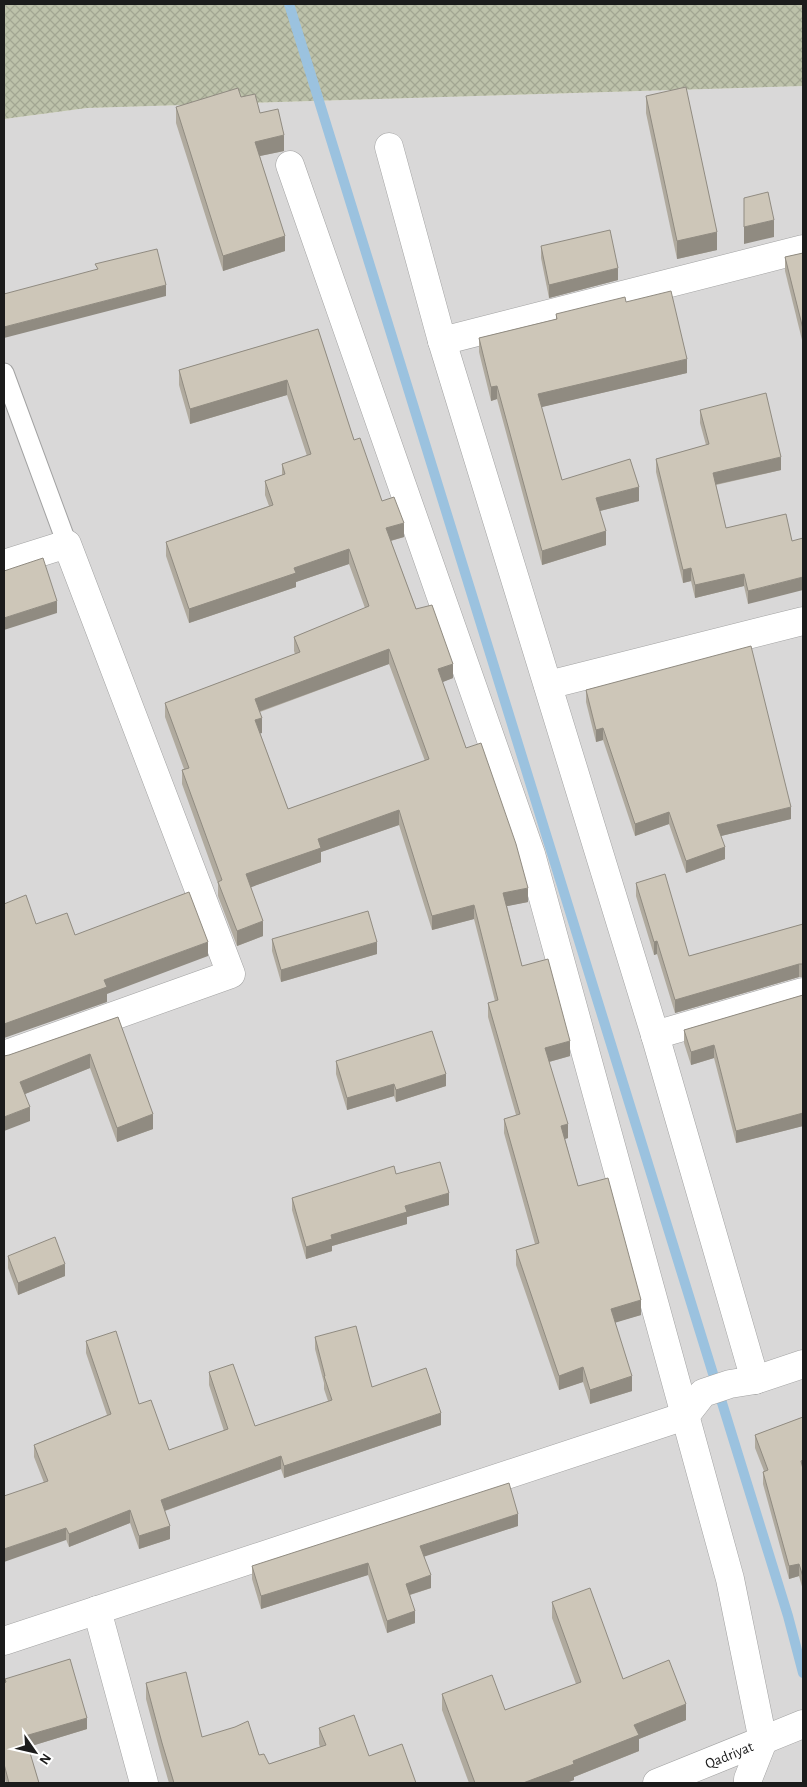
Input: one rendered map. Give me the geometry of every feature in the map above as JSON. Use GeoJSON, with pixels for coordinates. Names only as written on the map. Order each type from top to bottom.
{"type":"FeatureCollection","features":[{"type":"Feature","properties":{"kind":"street"},"geometry":{"type":"LineString","coordinates":[[389,147],[442,341],[655,1036],[743,1382]]}},
{"type":"Feature","properties":{"kind":"street"},"geometry":{"type":"LineString","coordinates":[[290,165],[531,854],[730,1579],[762,1741],[748,1783]]}},
{"type":"Feature","properties":{"kind":"street"},"geometry":{"type":"LineString","coordinates":[[442,341],[803,249]]}},
{"type":"Feature","properties":{"kind":"street"},"geometry":{"type":"LineString","coordinates":[[4,564],[68,544],[231,974],[4,1054]]}},
{"type":"Feature","properties":{"kind":"street"},"geometry":{"type":"LineString","coordinates":[[548,685],[803,621]]}},
{"type":"Feature","properties":{"kind":"street"},"geometry":{"type":"LineString","coordinates":[[655,1036],[803,992]]}},
{"type":"Feature","properties":{"kind":"street"},"geometry":{"type":"LineString","coordinates":[[4,1641],[685,1416],[703,1393],[803,1364]]}},
{"type":"Feature","properties":{"kind":"street"},"geometry":{"type":"LineString","coordinates":[[97,1610],[144,1783]]}},
{"type":"Feature","properties":{"kind":"street","name":"Qadriyat"},"geometry":{"type":"LineString","coordinates":[[657,1783],[802,1724]]}},
{"type":"Feature","properties":{"kind":"lane"},"geometry":{"type":"LineString","coordinates":[[4,373],[68,544]]}},
{"type":"Feature","properties":{"kind":"shaded area"},"geometry":{"type":"Polygon","coordinates":[[[4,4],[803,4],[803,86],[87,108],[4,119],[4,4]]]}},
{"type":"Feature","properties":{"kind":"shaded area"},"geometry":{"type":"Polygon","coordinates":[[[803,86],[803,1783],[4,1783],[4,119],[87,108],[803,86]]]}},
{"type":"Feature","properties":{"kind":"building"},"geometry":{"type":"Polygon","coordinates":[[[686,87],[717,232],[677,241],[646,96],[686,87]]]}},
{"type":"Feature","properties":{"kind":"building"},"geometry":{"type":"Polygon","coordinates":[[[238,88],[241,97],[255,94],[260,113],[278,109],[284,135],[255,142],[285,236],[223,256],[176,107],[238,88]]]}},
{"type":"Feature","properties":{"kind":"building"},"geometry":{"type":"Polygon","coordinates":[[[768,192],[774,220],[744,227],[744,198],[768,192]]]}},
{"type":"Feature","properties":{"kind":"building"},"geometry":{"type":"Polygon","coordinates":[[[610,230],[618,268],[549,285],[541,246],[610,230]]]}},
{"type":"Feature","properties":{"kind":"building"},"geometry":{"type":"Polygon","coordinates":[[[157,249],[166,285],[4,327],[4,294],[98,269],[95,264],[157,249]]]}},
{"type":"Feature","properties":{"kind":"building"},"geometry":{"type":"Polygon","coordinates":[[[803,253],[803,329],[785,257],[803,253]]]}},
{"type":"Feature","properties":{"kind":"building"},"geometry":{"type":"Polygon","coordinates":[[[671,291],[687,359],[538,394],[562,480],[630,459],[639,487],[596,498],[606,531],[542,551],[497,386],[491,387],[479,338],[557,319],[556,314],[625,297],[626,302],[671,291]]]}},
{"type":"Feature","properties":{"kind":"building"},"geometry":{"type":"Polygon","coordinates":[[[318,329],[354,440],[360,438],[382,501],[394,497],[404,523],[386,528],[416,609],[432,605],[453,664],[438,669],[466,748],[481,743],[516,844],[528,888],[503,893],[522,966],[548,959],[570,1041],[545,1048],[568,1124],[561,1126],[578,1186],[608,1178],[641,1300],[611,1309],[632,1376],[590,1390],[583,1367],[559,1376],[516,1250],[539,1243],[504,1119],[520,1114],[488,1003],[498,1000],[474,905],[432,916],[399,810],[318,839],[321,848],[246,874],[263,921],[237,931],[218,882],[222,880],[182,770],[189,768],[165,703],[300,652],[294,637],[369,606],[349,549],[294,568],[296,573],[189,609],[166,542],[273,505],[265,481],[285,474],[282,464],[311,454],[287,380],[190,409],[179,370],[318,329]],[[389,649],[255,699],[262,718],[255,720],[288,809],[429,759],[389,649]]]}},
{"type":"Feature","properties":{"kind":"building"},"geometry":{"type":"Polygon","coordinates":[[[766,393],[781,457],[713,473],[726,528],[786,514],[792,541],[803,538],[803,577],[748,591],[744,574],[695,585],[691,568],[683,570],[656,459],[709,444],[700,410],[766,393]]]}},
{"type":"Feature","properties":{"kind":"building"},"geometry":{"type":"Polygon","coordinates":[[[43,558],[57,601],[4,618],[4,571],[43,558]]]}},
{"type":"Feature","properties":{"kind":"building"},"geometry":{"type":"Polygon","coordinates":[[[751,646],[791,807],[717,825],[725,847],[686,861],[669,812],[635,824],[603,728],[596,730],[586,690],[751,646]]]}},
{"type":"Feature","properties":{"kind":"building"},"geometry":{"type":"Polygon","coordinates":[[[665,874],[689,956],[803,924],[803,964],[675,1000],[657,941],[654,942],[636,883],[665,874]]]}},
{"type":"Feature","properties":{"kind":"building"},"geometry":{"type":"Polygon","coordinates":[[[189,892],[208,942],[104,980],[107,987],[4,1024],[4,904],[26,895],[36,924],[67,913],[75,935],[189,892]]]}},
{"type":"Feature","properties":{"kind":"building"},"geometry":{"type":"Polygon","coordinates":[[[368,911],[377,942],[281,970],[272,939],[368,911]]]}},
{"type":"Feature","properties":{"kind":"building"},"geometry":{"type":"Polygon","coordinates":[[[803,995],[803,1113],[736,1131],[714,1045],[691,1052],[684,1030],[803,995]]]}},
{"type":"Feature","properties":{"kind":"building"},"geometry":{"type":"Polygon","coordinates":[[[118,1017],[153,1114],[117,1128],[90,1054],[20,1082],[30,1107],[4,1117],[4,1056],[118,1017]]]}},
{"type":"Feature","properties":{"kind":"building"},"geometry":{"type":"Polygon","coordinates":[[[432,1031],[446,1074],[396,1090],[394,1084],[347,1098],[336,1061],[432,1031]]]}},
{"type":"Feature","properties":{"kind":"building"},"geometry":{"type":"Polygon","coordinates":[[[440,1162],[449,1193],[405,1206],[407,1212],[331,1235],[332,1239],[306,1247],[292,1198],[394,1166],[396,1174],[440,1162]]]}},
{"type":"Feature","properties":{"kind":"building"},"geometry":{"type":"Polygon","coordinates":[[[55,1237],[65,1264],[18,1283],[8,1256],[55,1237]]]}},
{"type":"Feature","properties":{"kind":"building"},"geometry":{"type":"Polygon","coordinates":[[[356,1326],[372,1387],[426,1368],[441,1413],[284,1466],[281,1456],[161,1500],[170,1526],[139,1536],[130,1510],[69,1534],[66,1528],[4,1549],[4,1496],[48,1481],[34,1445],[111,1414],[86,1341],[116,1331],[139,1404],[151,1400],[169,1450],[228,1429],[209,1372],[233,1364],[255,1426],[332,1400],[315,1337],[356,1326]]]}},
{"type":"Feature","properties":{"kind":"building"},"geometry":{"type":"Polygon","coordinates":[[[803,1417],[803,1460],[801,1461],[803,1469],[803,1577],[799,1564],[789,1566],[763,1472],[768,1470],[755,1435],[803,1417]]]}},
{"type":"Feature","properties":{"kind":"building"},"geometry":{"type":"Polygon","coordinates":[[[509,1483],[518,1514],[420,1546],[431,1575],[406,1584],[415,1611],[387,1621],[368,1563],[261,1596],[252,1566],[509,1483]]]}},
{"type":"Feature","properties":{"kind":"building"},"geometry":{"type":"Polygon","coordinates":[[[590,1588],[623,1679],[669,1660],[686,1704],[634,1725],[639,1735],[573,1761],[574,1764],[523,1783],[475,1783],[442,1694],[492,1675],[505,1710],[581,1682],[552,1602],[590,1588]]]}},
{"type":"Feature","properties":{"kind":"building"},"geometry":{"type":"Polygon","coordinates":[[[70,1659],[87,1718],[25,1736],[39,1783],[9,1783],[4,1764],[5,1679],[70,1659]]]}},
{"type":"Feature","properties":{"kind":"building"},"geometry":{"type":"Polygon","coordinates":[[[186,1672],[202,1737],[248,1721],[259,1755],[264,1754],[269,1764],[326,1745],[319,1728],[354,1715],[369,1756],[402,1744],[416,1783],[174,1783],[146,1683],[186,1672]]]}},
{"type":"Feature","properties":{"kind":"waterway"},"geometry":{"type":"LineString","coordinates":[[289,4],[788,1616],[803,1673]]}}]}
